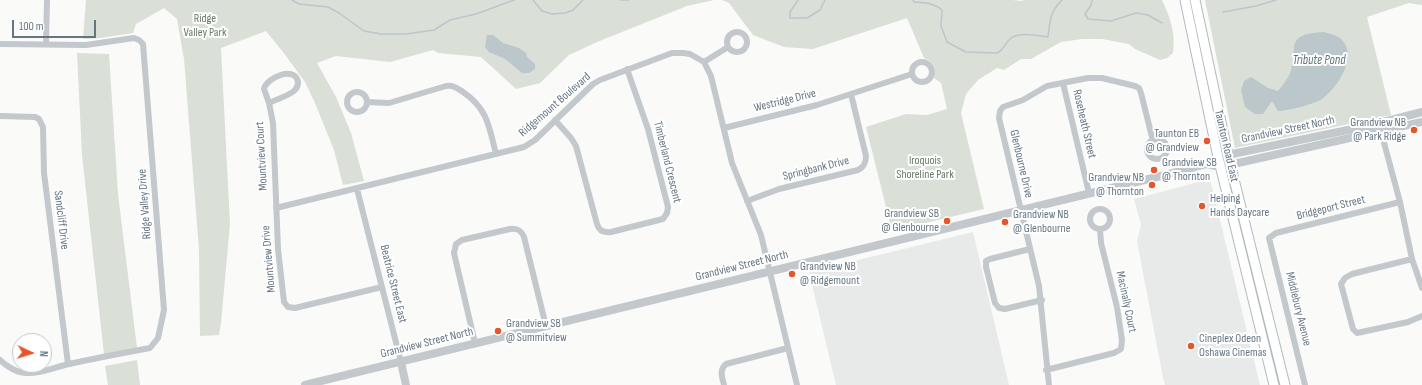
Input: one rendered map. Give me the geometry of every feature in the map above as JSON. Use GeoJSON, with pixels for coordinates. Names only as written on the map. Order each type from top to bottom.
{"type":"FeatureCollection","features":[{"type":"Feature","properties":{"kind":"main road","name":"Taunton Road East"},"geometry":{"type":"LineString","coordinates":[[1186,0],[1220,167],[1274,385]]}},
{"type":"Feature","properties":{"kind":"main road","name":"Taunton Road East"},"geometry":{"type":"LineString","coordinates":[[1195,0],[1230,164],[1285,385]]}},
{"type":"Feature","properties":{"kind":"street"},"geometry":{"type":"LineString","coordinates":[[46,44],[47,0]]}},
{"type":"Feature","properties":{"kind":"street","name":"Ridge Valley Drive"},"geometry":{"type":"LineString","coordinates":[[0,44],[86,45],[134,38],[143,44],[164,310],[158,338],[150,348],[26,373],[14,370],[0,360]]}},
{"type":"Feature","properties":{"kind":"street"},"geometry":{"type":"LineString","coordinates":[[728,47],[704,62],[711,79],[732,162],[759,231],[797,385]]}},
{"type":"Feature","properties":{"kind":"street","name":"Ridgemount Boulevard"},"geometry":{"type":"LineString","coordinates":[[276,208],[520,148],[529,144],[595,82],[627,69],[676,53],[690,54],[704,62]]}},
{"type":"Feature","properties":{"kind":"street","name":"Timberland Crescent"},"geometry":{"type":"LineString","coordinates":[[555,120],[576,146],[597,224],[600,230],[611,232],[663,219],[667,213],[668,207],[648,129],[627,69]]}},
{"type":"Feature","properties":{"kind":"street","name":"Mountview Court"},"geometry":{"type":"LineString","coordinates":[[269,103],[293,92],[296,89],[298,82],[295,76],[286,74],[266,83],[264,87],[273,124],[276,208]]}},
{"type":"Feature","properties":{"kind":"street","name":"Westridge Drive"},"geometry":{"type":"LineString","coordinates":[[724,128],[817,105],[912,74]]}},
{"type":"Feature","properties":{"kind":"street"},"geometry":{"type":"LineString","coordinates":[[1063,82],[1096,77],[1137,87],[1142,93],[1153,141]]}},
{"type":"Feature","properties":{"kind":"street","name":"Roseheath Street"},"geometry":{"type":"LineString","coordinates":[[1063,82],[1089,193]]}},
{"type":"Feature","properties":{"kind":"street","name":"Glenbourne Drive"},"geometry":{"type":"LineString","coordinates":[[1049,385],[1046,370],[1042,300],[1000,118],[1000,111],[1004,107],[1019,102],[1047,86],[1063,82]]}},
{"type":"Feature","properties":{"kind":"street"},"geometry":{"type":"LineString","coordinates":[[367,102],[389,103],[446,86],[454,86],[469,96],[481,108],[486,119],[496,154]]}},
{"type":"Feature","properties":{"kind":"street","name":"Springbank Drive"},"geometry":{"type":"LineString","coordinates":[[747,201],[779,189],[858,170],[863,167],[866,161],[866,156],[851,94]]}},
{"type":"Feature","properties":{"kind":"street"},"geometry":{"type":"LineString","coordinates":[[1420,113],[1421,122]]}},
{"type":"Feature","properties":{"kind":"street","name":"Grandview Street North"},"geometry":{"type":"LineString","coordinates":[[305,385],[1208,164],[1218,156],[1420,113]]}},
{"type":"Feature","properties":{"kind":"street","name":"Sandcliff Drive"},"geometry":{"type":"LineString","coordinates":[[0,116],[35,117],[39,119],[43,127],[44,173],[68,364]]}},
{"type":"Feature","properties":{"kind":"street","name":"Grandview Street North"},"geometry":{"type":"LineString","coordinates":[[1208,164],[1220,167],[1421,122]]}},
{"type":"Feature","properties":{"kind":"street"},"geometry":{"type":"LineString","coordinates":[[1378,123],[1400,202],[1412,259],[1422,288]]}},
{"type":"Feature","properties":{"kind":"street"},"geometry":{"type":"LineString","coordinates":[[1317,136],[1320,145]]}},
{"type":"Feature","properties":{"kind":"street","name":"Beatrice Street East"},"geometry":{"type":"LineString","coordinates":[[357,189],[406,385]]}},
{"type":"Feature","properties":{"kind":"street","name":"Bridgeport Street"},"geometry":{"type":"LineString","coordinates":[[1269,238],[1276,233],[1400,202]]}},
{"type":"Feature","properties":{"kind":"street","name":"Mountview Drive"},"geometry":{"type":"LineString","coordinates":[[276,208],[278,255],[283,300],[288,307],[298,308],[382,287]]}},
{"type":"Feature","properties":{"kind":"street"},"geometry":{"type":"LineString","coordinates":[[475,343],[454,253],[455,246],[462,240],[510,229],[521,231],[524,237],[546,326]]}},
{"type":"Feature","properties":{"kind":"street","name":"Macinally Court"},"geometry":{"type":"LineString","coordinates":[[1046,370],[1114,353],[1119,351],[1122,346],[1118,315],[1101,242],[1100,229]]}},
{"type":"Feature","properties":{"kind":"street","name":"Middlebury Avenue"},"geometry":{"type":"LineString","coordinates":[[1269,238],[1305,385]]}},
{"type":"Feature","properties":{"kind":"street"},"geometry":{"type":"LineString","coordinates":[[1030,248],[990,259],[986,261],[986,267],[995,303],[999,308],[1005,309],[1042,300]]}},
{"type":"Feature","properties":{"kind":"street"},"geometry":{"type":"LineString","coordinates":[[1412,259],[1352,274],[1345,278],[1342,284],[1353,329],[1357,333],[1408,322],[1422,316]]}},
{"type":"Feature","properties":{"kind":"street"},"geometry":{"type":"LineString","coordinates":[[724,385],[721,372],[722,367],[726,364],[788,348]]}},
{"type":"Feature","properties":{"kind":"shaded area"},"geometry":{"type":"Polygon","coordinates":[[[1210,179],[1260,385],[1165,385],[1163,378],[1137,241],[1141,225],[1134,199],[1210,179]]]}},
{"type":"Feature","properties":{"kind":"shaded area"},"geometry":{"type":"Polygon","coordinates":[[[973,232],[1009,385],[836,385],[809,272],[973,232]]]}},
{"type":"Feature","properties":{"kind":"green space","name":"Ridge Valley Park"},"geometry":{"type":"Polygon","coordinates":[[[86,0],[714,0],[687,6],[597,42],[569,55],[540,83],[516,89],[481,57],[438,53],[433,50],[390,62],[336,56],[317,63],[336,97],[351,133],[364,181],[343,185],[334,150],[305,82],[266,31],[221,48],[230,224],[219,335],[200,336],[199,250],[184,59],[177,19],[164,8],[136,24],[133,33],[83,39],[86,0]]]}},
{"type":"Feature","properties":{"kind":"green space","name":"Iroquois Shoreline Park"},"geometry":{"type":"Polygon","coordinates":[[[722,0],[1162,0],[1172,26],[1174,46],[1173,53],[1167,58],[1160,60],[1135,49],[1129,44],[1102,39],[1082,39],[1061,42],[1031,59],[1021,59],[1004,70],[997,68],[978,80],[966,94],[961,113],[984,209],[892,231],[866,127],[906,114],[927,115],[947,109],[941,83],[934,78],[935,68],[930,61],[924,58],[907,18],[813,49],[784,47],[753,35],[729,3],[722,0]]]}},
{"type":"Feature","properties":{"kind":"green space"},"geometry":{"type":"Polygon","coordinates":[[[1205,0],[1422,0],[1422,5],[1409,3],[1367,17],[1391,115],[1235,148],[1205,0]]]}},
{"type":"Feature","properties":{"kind":"green space"},"geometry":{"type":"Polygon","coordinates":[[[77,53],[109,54],[118,194],[137,348],[104,354],[82,155],[77,53]]]}},
{"type":"Feature","properties":{"kind":"green space"},"geometry":{"type":"Polygon","coordinates":[[[137,360],[140,385],[108,385],[105,366],[137,360]]]}},
{"type":"Feature","properties":{"kind":"water","name":"Tribute Pond"},"geometry":{"type":"Polygon","coordinates":[[[1324,32],[1341,39],[1346,46],[1348,54],[1347,62],[1340,79],[1328,94],[1322,99],[1313,103],[1282,111],[1278,111],[1272,101],[1263,114],[1255,114],[1245,107],[1241,90],[1244,81],[1251,77],[1268,88],[1278,91],[1290,73],[1295,43],[1298,39],[1305,35],[1324,32]]]}},
{"type":"Feature","properties":{"kind":"water"},"geometry":{"type":"Polygon","coordinates":[[[487,35],[493,35],[503,43],[519,48],[526,53],[527,57],[535,64],[535,69],[529,73],[522,73],[505,59],[489,52],[485,47],[487,35]]]}},
{"type":"Feature","properties":{"kind":"waterway"},"geometry":{"type":"LineString","coordinates":[[292,0],[299,4],[328,7],[364,31],[381,34],[406,34],[434,30],[450,20],[476,14],[514,0]]}},
{"type":"Feature","properties":{"kind":"waterway"},"geometry":{"type":"LineString","coordinates":[[533,0],[542,11],[552,14],[565,13],[573,10],[583,0]]}},
{"type":"Feature","properties":{"kind":"waterway"},"geometry":{"type":"LineString","coordinates":[[621,0],[629,0]]}},
{"type":"Feature","properties":{"kind":"waterway"},"geometry":{"type":"LineString","coordinates":[[798,0],[790,12],[790,18],[807,18],[820,10],[825,0]]}},
{"type":"Feature","properties":{"kind":"waterway"},"geometry":{"type":"LineString","coordinates":[[913,0],[914,2],[933,5],[942,10],[941,26],[947,42],[966,52],[997,53],[1010,39],[1018,35],[1048,37],[1051,17],[1055,8],[1062,0]]}},
{"type":"Feature","properties":{"kind":"waterway"},"geometry":{"type":"LineString","coordinates":[[1092,0],[1091,5],[1085,14],[1088,19],[1111,21],[1136,13],[1148,15],[1162,23]]}},
{"type":"Feature","properties":{"kind":"waterway"},"geometry":{"type":"LineString","coordinates":[[1223,12],[1256,6],[1276,0]]}},
{"type":"Feature","properties":{"kind":"place","name":"Grandview NB @ Park Ridge"},"geometry":{"type":"Point","coordinates":[1414,130]}},
{"type":"Feature","properties":{"kind":"place","name":"Taunton EB @ Grandview"},"geometry":{"type":"Point","coordinates":[1207,141]}},
{"type":"Feature","properties":{"kind":"place","name":"Grandview SB @ Thornton"},"geometry":{"type":"Point","coordinates":[1154,170]}},
{"type":"Feature","properties":{"kind":"place","name":"Grandview NB @ Thornton"},"geometry":{"type":"Point","coordinates":[1152,185]}},
{"type":"Feature","properties":{"kind":"place","name":"Helping Hands Daycare"},"geometry":{"type":"Point","coordinates":[1202,206]}},
{"type":"Feature","properties":{"kind":"place","name":"Grandview SB @ Glenbourne"},"geometry":{"type":"Point","coordinates":[947,221]}},
{"type":"Feature","properties":{"kind":"place","name":"Grandview NB @ Glenbourne"},"geometry":{"type":"Point","coordinates":[1005,222]}},
{"type":"Feature","properties":{"kind":"place","name":"Grandview NB @ Ridgemount"},"geometry":{"type":"Point","coordinates":[792,274]}},
{"type":"Feature","properties":{"kind":"place","name":"Grandview SB @ Summitview"},"geometry":{"type":"Point","coordinates":[498,331]}},
{"type":"Feature","properties":{"kind":"place","name":"Cineplex Odeon Oshawa Cinemas"},"geometry":{"type":"Point","coordinates":[1191,346]}}]}
